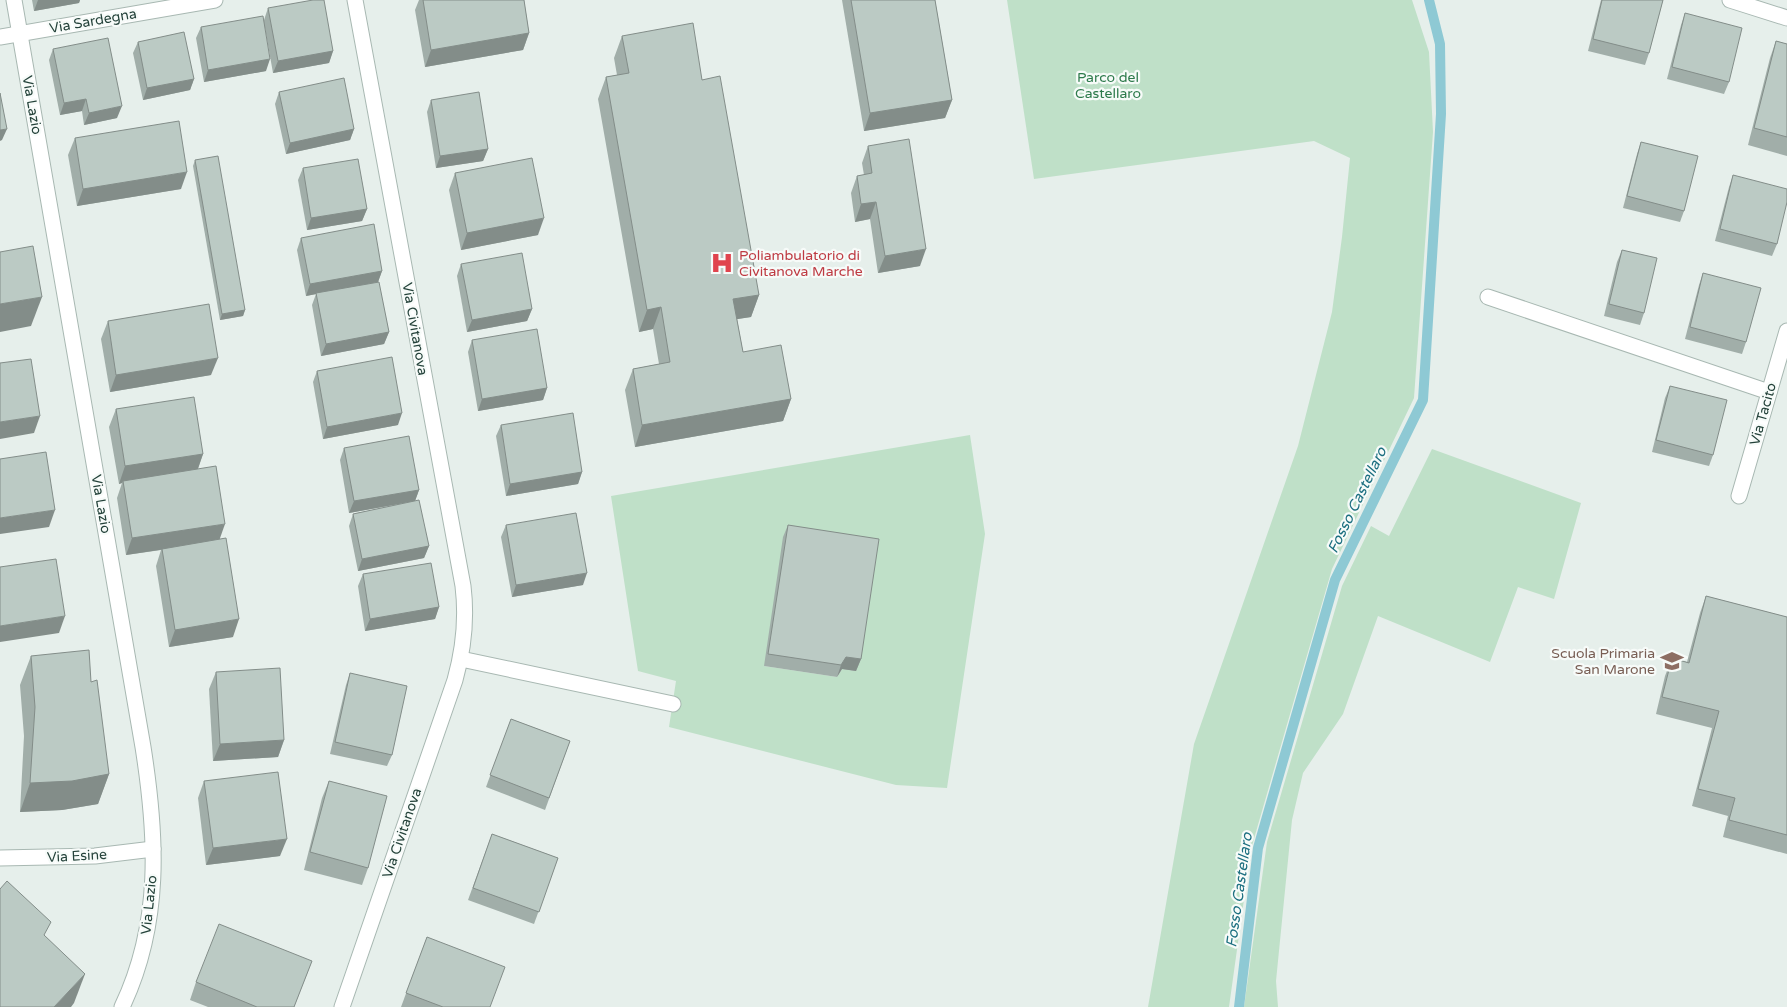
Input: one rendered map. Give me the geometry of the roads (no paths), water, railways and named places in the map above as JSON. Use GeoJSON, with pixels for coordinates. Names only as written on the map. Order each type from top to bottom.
{"type":"FeatureCollection","features":[{"type":"Feature","properties":{"kind":"street","name":"Via Lazio"},"geometry":{"type":"LineString","coordinates":[[14,0],[143,747],[153,828],[152,900],[146,938],[132,987],[122,1007]]}},
{"type":"Feature","properties":{"kind":"street","name":"Via Sardegna"},"geometry":{"type":"LineString","coordinates":[[0,37],[215,0]]}},
{"type":"Feature","properties":{"kind":"street","name":"Via Civitanova"},"geometry":{"type":"LineString","coordinates":[[342,1007],[455,680],[461,659],[465,628],[463,586],[355,0]]}},
{"type":"Feature","properties":{"kind":"street"},"geometry":{"type":"LineString","coordinates":[[1730,0],[1787,18]]}},
{"type":"Feature","properties":{"kind":"street"},"geometry":{"type":"LineString","coordinates":[[1488,298],[1769,392]]}},
{"type":"Feature","properties":{"kind":"street","name":"Via Tacito"},"geometry":{"type":"LineString","coordinates":[[1739,496],[1787,331]]}},
{"type":"Feature","properties":{"kind":"street"},"geometry":{"type":"LineString","coordinates":[[461,659],[673,704]]}},
{"type":"Feature","properties":{"kind":"street","name":"Via Esine"},"geometry":{"type":"LineString","coordinates":[[0,858],[95,856],[154,849]]}},
{"type":"Feature","properties":{"kind":"waterway","name":"Fosso Castellaro"},"geometry":{"type":"LineString","coordinates":[[1239,1007],[1258,848],[1335,580],[1423,400],[1441,114],[1440,44],[1429,0]]}},
{"type":"Feature","properties":{"kind":"place","name":"Poliambulatorio di Civitanova Marche"},"geometry":{"type":"Point","coordinates":[722,263]}},
{"type":"Feature","properties":{"kind":"place","name":"Scuola Primaria San Marone"},"geometry":{"type":"Point","coordinates":[1672,661]}},
{"type":"Feature","properties":{"kind":"park label","name":"Parco del Castellaro"},"geometry":{"type":"Point","coordinates":[1108,86]}}]}
